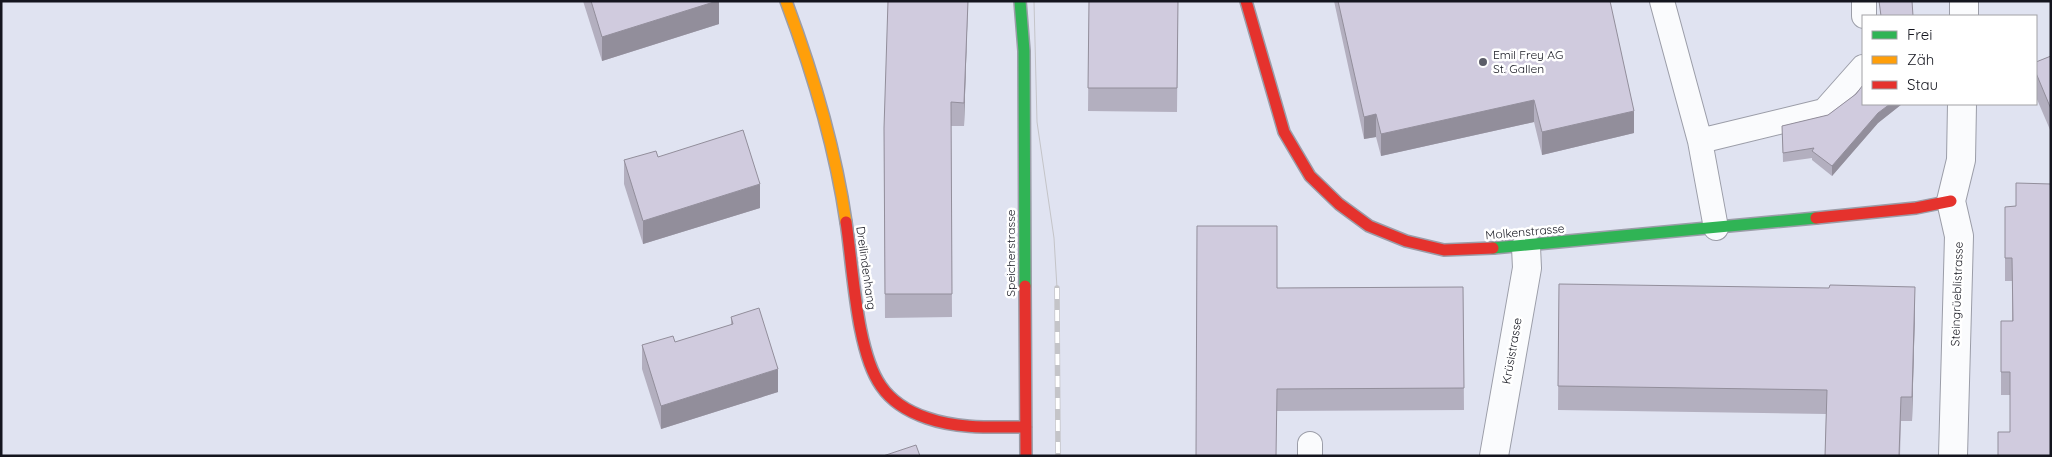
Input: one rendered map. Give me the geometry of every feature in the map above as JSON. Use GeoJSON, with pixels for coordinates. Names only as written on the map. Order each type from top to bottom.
{"type":"FeatureCollection","features":[{"type":"Feature","properties":{"kind":"street","name":"Dreilindenhang"},"geometry":{"type":"LineString","coordinates":[[786,1],[817,90],[832,147],[844,205],[862,340],[870,366],[880,387],[897,404],[917,415],[937,421],[959,424],[1026,427]]}},
{"type":"Feature","properties":{"kind":"street","name":"Speicherstrasse"},"geometry":{"type":"LineString","coordinates":[[1020,1],[1024,51],[1026,456]]}},
{"type":"Feature","properties":{"kind":"street","name":"Molkenstrasse"},"geometry":{"type":"LineString","coordinates":[[1246,1],[1284,132],[1310,176],[1339,204],[1369,226],[1406,241],[1444,250],[1477,250],[1916,208],[1951,201]]}},
{"type":"Feature","properties":{"kind":"street"},"geometry":{"type":"LineString","coordinates":[[1964,1],[1964,15]]}},
{"type":"Feature","properties":{"kind":"street","name":"Speicherstrasse"},"geometry":{"type":"LineString","coordinates":[[1024,51],[1032,10]]}},
{"type":"Feature","properties":{"kind":"street","name":"Steingrüeblistrasse"},"geometry":{"type":"LineString","coordinates":[[1953,456],[1959,236],[1951,201],[1962,160],[1962,105]]}},
{"type":"Feature","properties":{"kind":"street","name":"Krüsistrasse"},"geometry":{"type":"LineString","coordinates":[[1494,456],[1527,268],[1526,246]]}},
{"type":"Feature","properties":{"kind":"lane"},"geometry":{"type":"LineString","coordinates":[[1662,1],[1700,141],[1716,228]]}},
{"type":"Feature","properties":{"kind":"lane"},"geometry":{"type":"LineString","coordinates":[[1864,1],[1864,15]]}},
{"type":"Feature","properties":{"kind":"lane"},"geometry":{"type":"LineString","coordinates":[[1700,141],[1824,111],[1862,68]]}},
{"type":"Feature","properties":{"kind":"building"},"geometry":{"type":"Polygon","coordinates":[[[591,1],[717,1],[602,37],[591,1]]]}},
{"type":"Feature","properties":{"kind":"building"},"geometry":{"type":"Polygon","coordinates":[[[888,1],[968,1],[964,103],[951,102],[952,294],[885,294],[884,128],[888,1]]]}},
{"type":"Feature","properties":{"kind":"building"},"geometry":{"type":"Polygon","coordinates":[[[1089,1],[1178,1],[1177,88],[1088,88],[1089,1]]]}},
{"type":"Feature","properties":{"kind":"building","name":"Emil Frey AG St. Gallen"},"geometry":{"type":"Polygon","coordinates":[[[1338,1],[1610,1],[1634,111],[1542,132],[1534,100],[1381,134],[1376,114],[1364,117],[1338,1]]]}},
{"type":"Feature","properties":{"kind":"building"},"geometry":{"type":"Polygon","coordinates":[[[1879,1],[1912,1],[1913,15],[1881,15],[1879,1]]]}},
{"type":"Feature","properties":{"kind":"building"},"geometry":{"type":"Polygon","coordinates":[[[2051,56],[2051,109],[2037,75],[2037,62],[2051,56]]]}},
{"type":"Feature","properties":{"kind":"building"},"geometry":{"type":"Polygon","coordinates":[[[1862,86],[1862,105],[1889,105],[1878,113],[1832,166],[1812,151],[1814,148],[1783,153],[1782,126],[1828,115],[1856,94],[1862,86]]]}},
{"type":"Feature","properties":{"kind":"building"},"geometry":{"type":"Polygon","coordinates":[[[743,130],[760,184],[643,221],[624,160],[656,151],[658,157],[743,130]]]}},
{"type":"Feature","properties":{"kind":"building"},"geometry":{"type":"Polygon","coordinates":[[[2016,183],[2051,184],[2051,456],[1998,456],[1998,432],[2010,432],[2010,372],[2001,372],[2001,321],[2013,321],[2012,258],[2005,258],[2005,207],[2016,206],[2016,183]]]}},
{"type":"Feature","properties":{"kind":"building"},"geometry":{"type":"Polygon","coordinates":[[[1197,226],[1277,226],[1277,288],[1463,287],[1464,388],[1277,389],[1276,456],[1196,456],[1197,226]]]}},
{"type":"Feature","properties":{"kind":"building"},"geometry":{"type":"Polygon","coordinates":[[[1559,284],[1829,288],[1830,285],[1915,287],[1912,397],[1901,397],[1899,456],[1825,456],[1827,390],[1558,386],[1559,284]]]}},
{"type":"Feature","properties":{"kind":"building"},"geometry":{"type":"Polygon","coordinates":[[[759,308],[778,369],[661,406],[642,345],[673,336],[675,342],[733,324],[731,317],[759,308]]]}},
{"type":"Feature","properties":{"kind":"building"},"geometry":{"type":"Polygon","coordinates":[[[916,445],[920,456],[883,456],[916,445]]]}},
{"type":"Feature","properties":{"kind":"tram line"},"geometry":{"type":"LineString","coordinates":[[1034,1],[1037,122],[1054,238],[1057,288]]}},
{"type":"Feature","properties":{"kind":"railway"},"geometry":{"type":"LineString","coordinates":[[1057,288],[1058,456]]}},
{"type":"Feature","properties":{"kind":"traffic: fast"},"geometry":{"type":"LineString","coordinates":[[1020,1],[1024,51],[1025,286]]}},
{"type":"Feature","properties":{"kind":"traffic: fast"},"geometry":{"type":"LineString","coordinates":[[1493,248],[1816,218]]}},
{"type":"Feature","properties":{"kind":"traffic: slow"},"geometry":{"type":"LineString","coordinates":[[786,1],[822,110],[836,166],[846,222]]}},
{"type":"Feature","properties":{"kind":"traffic: jam"},"geometry":{"type":"LineString","coordinates":[[1246,1],[1284,132],[1310,176],[1339,204],[1369,226],[1406,241],[1444,250],[1493,248]]}},
{"type":"Feature","properties":{"kind":"traffic: jam"},"geometry":{"type":"LineString","coordinates":[[1816,218],[1916,208],[1951,201]]}},
{"type":"Feature","properties":{"kind":"traffic: jam"},"geometry":{"type":"LineString","coordinates":[[846,222],[857,307],[866,352],[873,371],[885,392],[907,409],[920,416],[939,422],[976,427],[1026,427]]}},
{"type":"Feature","properties":{"kind":"traffic: jam"},"geometry":{"type":"LineString","coordinates":[[1025,286],[1026,456]]}},
{"type":"Feature","properties":{"kind":"place","name":"Emil Frey AG St. Gallen"},"geometry":{"type":"Point","coordinates":[1483,62]}}]}
